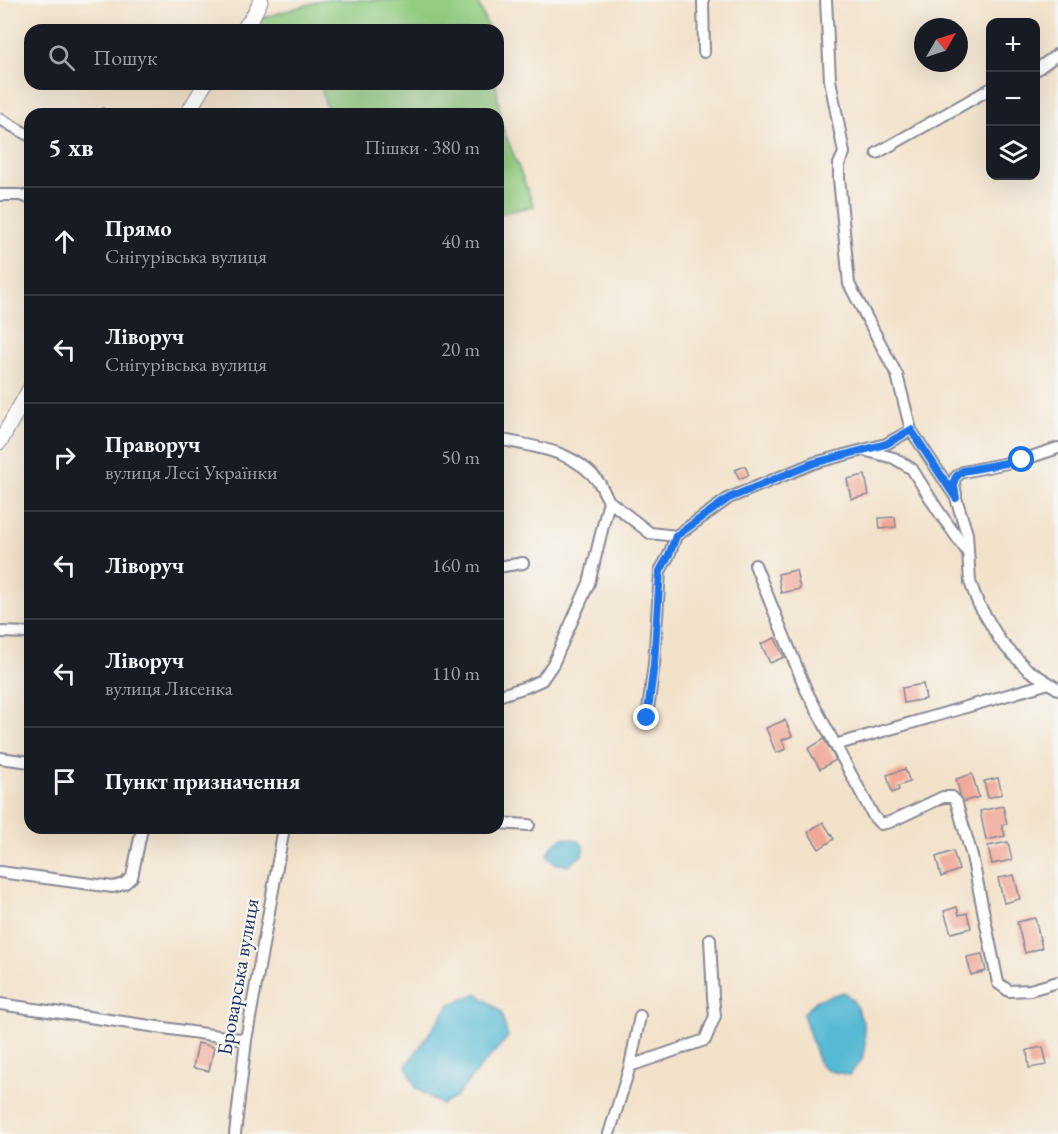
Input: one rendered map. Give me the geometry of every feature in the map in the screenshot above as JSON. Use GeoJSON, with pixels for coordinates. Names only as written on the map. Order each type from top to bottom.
{"type":"FeatureCollection","features":[{"type":"Feature","properties":{"kind":"street"},"geometry":{"type":"LineString","coordinates":[[247,24],[261,0]]}},
{"type":"Feature","properties":{"kind":"street"},"geometry":{"type":"LineString","coordinates":[[703,0],[704,52]]}},
{"type":"Feature","properties":{"kind":"street"},"geometry":{"type":"LineString","coordinates":[[826,0],[830,80],[844,153],[839,165],[839,178],[849,284],[897,375],[911,430],[956,498]]}},
{"type":"Feature","properties":{"kind":"street"},"geometry":{"type":"LineString","coordinates":[[1040,67],[1058,54]]}},
{"type":"Feature","properties":{"kind":"street"},"geometry":{"type":"LineString","coordinates":[[191,108],[201,90]]}},
{"type":"Feature","properties":{"kind":"street"},"geometry":{"type":"LineString","coordinates":[[877,153],[986,91]]}},
{"type":"Feature","properties":{"kind":"street"},"geometry":{"type":"LineString","coordinates":[[0,119],[24,133]]}},
{"type":"Feature","properties":{"kind":"street"},"geometry":{"type":"LineString","coordinates":[[0,195],[24,196]]}},
{"type":"Feature","properties":{"kind":"street"},"geometry":{"type":"LineString","coordinates":[[0,442],[24,399]]}},
{"type":"Feature","properties":{"kind":"street"},"geometry":{"type":"LineString","coordinates":[[647,718],[654,664],[660,571],[676,536],[729,498],[814,463],[886,444],[911,430]]}},
{"type":"Feature","properties":{"kind":"street"},"geometry":{"type":"LineString","coordinates":[[504,440],[558,452],[584,467],[600,484],[609,501],[650,533],[676,536]]}},
{"type":"Feature","properties":{"kind":"street"},"geometry":{"type":"LineString","coordinates":[[1053,686],[1027,669],[1001,642],[978,603],[969,582],[967,534],[953,481],[963,471],[1022,460],[1058,448]]}},
{"type":"Feature","properties":{"kind":"street"},"geometry":{"type":"LineString","coordinates":[[864,450],[894,458],[912,469],[968,553]]}},
{"type":"Feature","properties":{"kind":"street"},"geometry":{"type":"LineString","coordinates":[[504,694],[542,680],[553,664],[590,583],[609,501]]}},
{"type":"Feature","properties":{"kind":"street"},"geometry":{"type":"LineString","coordinates":[[504,566],[523,563]]}},
{"type":"Feature","properties":{"kind":"street"},"geometry":{"type":"LineString","coordinates":[[755,565],[807,692],[874,817],[881,824],[890,822],[943,797],[952,797],[956,801],[972,856],[998,983],[1009,991],[1030,990],[1058,982]]}},
{"type":"Feature","properties":{"kind":"street"},"geometry":{"type":"LineString","coordinates":[[0,632],[24,633]]}},
{"type":"Feature","properties":{"kind":"street"},"geometry":{"type":"LineString","coordinates":[[835,745],[1053,686]]}},
{"type":"Feature","properties":{"kind":"street"},"geometry":{"type":"LineString","coordinates":[[0,758],[24,761]]}},
{"type":"Feature","properties":{"kind":"street"},"geometry":{"type":"LineString","coordinates":[[504,823],[529,825]]}},
{"type":"Feature","properties":{"kind":"street"},"geometry":{"type":"LineString","coordinates":[[0,872],[113,887],[124,884],[132,877],[141,834]]}},
{"type":"Feature","properties":{"kind":"street","name":"Броварська вулиця"},"geometry":{"type":"LineString","coordinates":[[235,1134],[246,1040],[283,834]]}},
{"type":"Feature","properties":{"kind":"street"},"geometry":{"type":"LineString","coordinates":[[630,1066],[705,1040],[715,1016],[710,939]]}},
{"type":"Feature","properties":{"kind":"street"},"geometry":{"type":"LineString","coordinates":[[0,1004],[246,1040]]}},
{"type":"Feature","properties":{"kind":"street"},"geometry":{"type":"LineString","coordinates":[[609,1134],[630,1066],[640,1016]]}},
{"type":"Feature","properties":{"kind":"green space"},"geometry":{"type":"Polygon","coordinates":[[[323,0],[477,0],[487,24],[256,24],[259,19],[323,0]]]}},
{"type":"Feature","properties":{"kind":"green space"},"geometry":{"type":"Polygon","coordinates":[[[322,90],[497,90],[499,108],[326,108],[322,90]]]}},
{"type":"Feature","properties":{"kind":"green space"},"geometry":{"type":"Polygon","coordinates":[[[504,131],[534,206],[504,213],[504,131]]]}},
{"type":"Feature","properties":{"kind":"water"},"geometry":{"type":"Polygon","coordinates":[[[562,838],[578,840],[584,847],[582,855],[568,866],[555,863],[547,855],[553,845],[562,838]]]}},
{"type":"Feature","properties":{"kind":"water"},"geometry":{"type":"Polygon","coordinates":[[[844,992],[854,1002],[864,1024],[865,1043],[862,1060],[849,1075],[829,1071],[819,1063],[803,1014],[817,1000],[844,992]]]}},
{"type":"Feature","properties":{"kind":"water"},"geometry":{"type":"Polygon","coordinates":[[[477,993],[501,1012],[508,1037],[456,1097],[442,1105],[416,1088],[406,1066],[449,1005],[477,993]]]}},
{"type":"Feature","properties":{"kind":"building"},"geometry":{"type":"Polygon","coordinates":[[[745,466],[749,475],[739,479],[735,470],[745,466]]]}},
{"type":"Feature","properties":{"kind":"building"},"geometry":{"type":"Polygon","coordinates":[[[865,475],[869,495],[851,499],[847,479],[865,475]]]}},
{"type":"Feature","properties":{"kind":"building"},"geometry":{"type":"Polygon","coordinates":[[[895,517],[896,527],[880,529],[879,518],[895,517]]]}},
{"type":"Feature","properties":{"kind":"building"},"geometry":{"type":"Polygon","coordinates":[[[796,570],[800,589],[781,593],[778,574],[796,570]]]}},
{"type":"Feature","properties":{"kind":"building"},"geometry":{"type":"Polygon","coordinates":[[[775,638],[784,657],[770,663],[761,644],[775,638]]]}},
{"type":"Feature","properties":{"kind":"building"},"geometry":{"type":"Polygon","coordinates":[[[923,684],[926,699],[904,703],[902,688],[923,684]]]}},
{"type":"Feature","properties":{"kind":"building"},"geometry":{"type":"Polygon","coordinates":[[[785,720],[792,736],[782,740],[786,749],[776,753],[766,728],[785,720]]]}},
{"type":"Feature","properties":{"kind":"building"},"geometry":{"type":"Polygon","coordinates":[[[824,739],[836,760],[820,769],[808,749],[824,739]]]}},
{"type":"Feature","properties":{"kind":"building"},"geometry":{"type":"Polygon","coordinates":[[[905,769],[910,782],[898,786],[899,790],[892,793],[887,775],[905,769]]]}},
{"type":"Feature","properties":{"kind":"building"},"geometry":{"type":"Polygon","coordinates":[[[972,774],[979,797],[962,802],[956,779],[972,774]]]}},
{"type":"Feature","properties":{"kind":"building"},"geometry":{"type":"Polygon","coordinates":[[[998,778],[1002,794],[988,798],[984,781],[998,778]]]}},
{"type":"Feature","properties":{"kind":"building"},"geometry":{"type":"Polygon","coordinates":[[[1003,806],[1007,824],[1002,825],[1005,836],[986,840],[980,811],[1003,806]]]}},
{"type":"Feature","properties":{"kind":"building"},"geometry":{"type":"Polygon","coordinates":[[[823,822],[834,839],[819,849],[808,832],[823,822]]]}},
{"type":"Feature","properties":{"kind":"building"},"geometry":{"type":"Polygon","coordinates":[[[1008,842],[1012,860],[992,864],[988,846],[1008,842]]]}},
{"type":"Feature","properties":{"kind":"building"},"geometry":{"type":"Polygon","coordinates":[[[953,851],[959,870],[941,877],[936,857],[953,851]]]}},
{"type":"Feature","properties":{"kind":"building"},"geometry":{"type":"Polygon","coordinates":[[[1014,875],[1020,899],[1004,903],[998,878],[1014,875]]]}},
{"type":"Feature","properties":{"kind":"building"},"geometry":{"type":"Polygon","coordinates":[[[957,907],[959,915],[967,913],[971,928],[951,933],[944,911],[957,907]]]}},
{"type":"Feature","properties":{"kind":"building"},"geometry":{"type":"Polygon","coordinates":[[[1035,918],[1042,948],[1025,953],[1017,922],[1035,918]]]}},
{"type":"Feature","properties":{"kind":"building"},"geometry":{"type":"Polygon","coordinates":[[[982,954],[986,971],[971,975],[967,957],[982,954]]]}},
{"type":"Feature","properties":{"kind":"building"},"geometry":{"type":"Polygon","coordinates":[[[198,1043],[214,1047],[209,1071],[193,1068],[198,1043]]]}},
{"type":"Feature","properties":{"kind":"building"},"geometry":{"type":"Polygon","coordinates":[[[1043,1047],[1047,1065],[1029,1068],[1027,1050],[1043,1047]]]}},
{"type":"Feature","properties":{"kind":"route"},"geometry":{"type":"LineString","coordinates":[[647,718],[654,664],[660,571],[676,536],[688,526],[729,498],[814,463],[886,444],[911,430],[956,498],[953,481],[963,471],[1022,460]]}}]}
